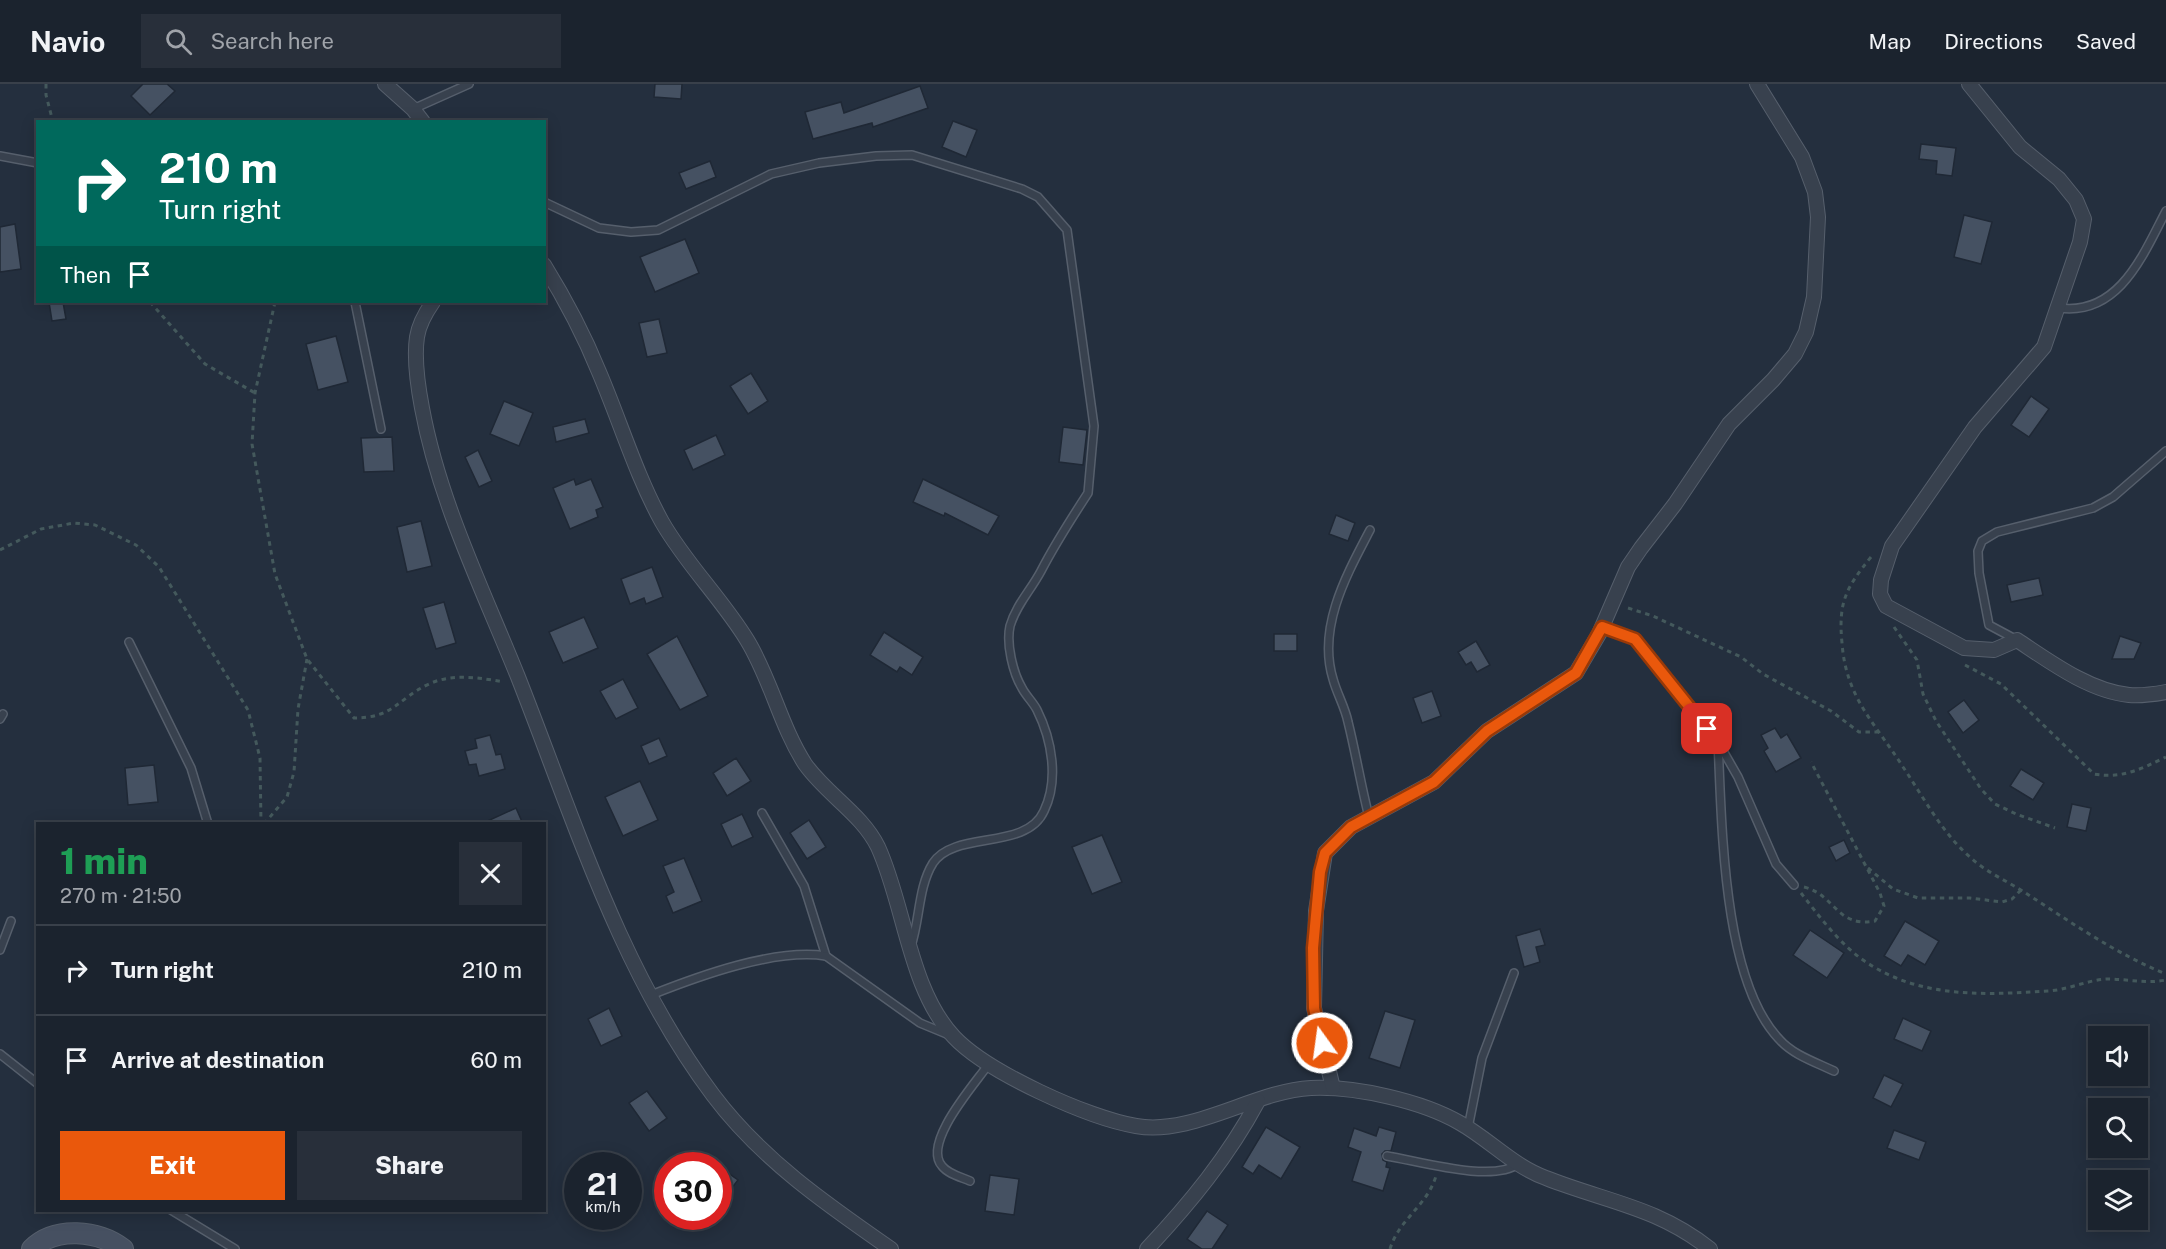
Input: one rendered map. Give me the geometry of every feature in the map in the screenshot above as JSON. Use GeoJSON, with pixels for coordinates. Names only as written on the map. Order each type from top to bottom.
{"type":"FeatureCollection","features":[{"type":"Feature","properties":{"kind":"street"},"geometry":{"type":"LineString","coordinates":[[385,84],[413,109],[421,120]]}},
{"type":"Feature","properties":{"kind":"street"},"geometry":{"type":"LineString","coordinates":[[1333,1088],[1314,1008],[1313,948],[1320,872],[1325,853],[1351,827],[1434,782],[1487,731],[1576,673],[1602,627],[1628,567],[1675,504],[1714,444],[1744,407],[1773,380],[1795,354],[1811,314],[1818,217],[1815,192],[1802,157],[1757,84]]}},
{"type":"Feature","properties":{"kind":"street"},"geometry":{"type":"LineString","coordinates":[[1969,84],[2020,147],[2059,179],[2076,200],[2084,219],[2080,242],[2044,347],[1975,427],[1892,546],[1881,580],[1880,594],[1886,606],[1964,648],[1994,650],[2017,640],[2102,689],[2129,695],[2166,692]]}},
{"type":"Feature","properties":{"kind":"street"},"geometry":{"type":"LineString","coordinates":[[546,268],[598,368],[662,521],[745,636],[804,761],[816,778],[856,817],[876,844],[900,904],[911,949],[931,1005],[954,1037],[988,1065],[1104,1118],[1142,1127],[1184,1122],[1307,1088],[1333,1088],[1409,1103],[1441,1113],[1468,1128],[1518,1164],[1543,1177],[1664,1218],[1710,1249]]}},
{"type":"Feature","properties":{"kind":"street"},"geometry":{"type":"LineString","coordinates":[[546,294],[559,291]]}},
{"type":"Feature","properties":{"kind":"street"},"geometry":{"type":"LineString","coordinates":[[433,303],[417,337],[422,407],[457,528],[521,685],[591,867],[632,962],[683,1051],[745,1135],[788,1174],[891,1249]]}},
{"type":"Feature","properties":{"kind":"street"},"geometry":{"type":"LineString","coordinates":[[1147,1249],[1195,1196],[1237,1139],[1258,1101]]}},
{"type":"Feature","properties":{"kind":"street"},"geometry":{"type":"LineString","coordinates":[[32,1249],[38,1243],[59,1234],[80,1233],[101,1237],[123,1249]]}},
{"type":"Feature","properties":{"kind":"lane"},"geometry":{"type":"LineString","coordinates":[[413,109],[469,84]]}},
{"type":"Feature","properties":{"kind":"lane"},"geometry":{"type":"LineString","coordinates":[[546,203],[599,228],[631,232],[658,230],[771,174],[819,163],[876,156],[912,155],[1022,189],[1038,197],[1067,230],[1094,426],[1088,493],[1021,600],[1010,627],[1009,643],[1021,687],[1036,707],[1046,729],[1052,762],[1048,801],[1043,814],[1016,834],[954,846],[942,852],[928,874],[911,949]]}},
{"type":"Feature","properties":{"kind":"lane"},"geometry":{"type":"LineString","coordinates":[[0,156],[36,163]]}},
{"type":"Feature","properties":{"kind":"lane"},"geometry":{"type":"LineString","coordinates":[[2059,308],[2077,310],[2096,305],[2120,286],[2137,267],[2166,211]]}},
{"type":"Feature","properties":{"kind":"lane"},"geometry":{"type":"LineString","coordinates":[[355,303],[381,429]]}},
{"type":"Feature","properties":{"kind":"lane"},"geometry":{"type":"LineString","coordinates":[[2017,640],[1989,625],[1979,573],[1978,551],[1982,541],[1997,532],[2093,508],[2113,497],[2166,451]]}},
{"type":"Feature","properties":{"kind":"lane"},"geometry":{"type":"LineString","coordinates":[[1370,530],[1344,579],[1335,604],[1330,656],[1332,678],[1344,704],[1370,817]]}},
{"type":"Feature","properties":{"kind":"lane"},"geometry":{"type":"LineString","coordinates":[[1602,627],[1635,639],[1718,742],[1738,777],[1776,864],[1794,885]]}},
{"type":"Feature","properties":{"kind":"lane"},"geometry":{"type":"LineString","coordinates":[[129,642],[191,768],[207,822]]}},
{"type":"Feature","properties":{"kind":"lane"},"geometry":{"type":"LineString","coordinates":[[1718,742],[1726,864],[1739,961],[1748,987],[1761,1016],[1778,1038],[1792,1051],[1834,1071]]}},
{"type":"Feature","properties":{"kind":"lane"},"geometry":{"type":"LineString","coordinates":[[762,813],[804,886],[826,956]]}},
{"type":"Feature","properties":{"kind":"lane"},"geometry":{"type":"LineString","coordinates":[[0,950],[11,921]]}},
{"type":"Feature","properties":{"kind":"lane"},"geometry":{"type":"LineString","coordinates":[[651,995],[695,978],[783,957],[809,954],[826,956],[920,1023],[954,1037]]}},
{"type":"Feature","properties":{"kind":"lane"},"geometry":{"type":"LineString","coordinates":[[1468,1128],[1482,1058],[1514,973]]}},
{"type":"Feature","properties":{"kind":"lane"},"geometry":{"type":"LineString","coordinates":[[0,1054],[36,1082]]}},
{"type":"Feature","properties":{"kind":"lane"},"geometry":{"type":"LineString","coordinates":[[970,1181],[946,1170],[940,1164],[937,1152],[945,1125],[988,1065]]}},
{"type":"Feature","properties":{"kind":"lane"},"geometry":{"type":"LineString","coordinates":[[1387,1156],[1484,1172],[1510,1170],[1518,1164]]}},
{"type":"Feature","properties":{"kind":"lane"},"geometry":{"type":"LineString","coordinates":[[174,1212],[235,1249]]}},
{"type":"Feature","properties":{"kind":"path"},"geometry":{"type":"LineString","coordinates":[[46,84],[46,95],[52,120]]}},
{"type":"Feature","properties":{"kind":"path"},"geometry":{"type":"LineString","coordinates":[[151,303],[205,364],[255,393]]}},
{"type":"Feature","properties":{"kind":"path"},"geometry":{"type":"LineString","coordinates":[[275,303],[255,393],[252,444],[275,574],[308,659],[354,718],[373,718],[394,710],[409,695],[432,682],[474,676],[521,685]]}},
{"type":"Feature","properties":{"kind":"path"},"geometry":{"type":"LineString","coordinates":[[0,550],[41,529],[74,523],[95,525],[136,546],[159,567],[248,710],[261,758],[262,822]]}},
{"type":"Feature","properties":{"kind":"path"},"geometry":{"type":"LineString","coordinates":[[1878,549],[1850,583],[1840,606],[1844,667],[1851,690],[1945,832],[1972,859],[2077,926],[2166,974]]}},
{"type":"Feature","properties":{"kind":"path"},"geometry":{"type":"LineString","coordinates":[[1612,602],[1653,616],[1741,657],[1764,674],[1831,711],[1859,732],[1879,732]]}},
{"type":"Feature","properties":{"kind":"path"},"geometry":{"type":"LineString","coordinates":[[1886,606],[1897,634],[1917,660],[1923,694],[1936,721],[1981,789],[1995,804],[2055,828]]}},
{"type":"Feature","properties":{"kind":"path"},"geometry":{"type":"LineString","coordinates":[[264,822],[287,797],[294,772],[298,709],[308,659]]}},
{"type":"Feature","properties":{"kind":"path"},"geometry":{"type":"LineString","coordinates":[[1962,664],[2001,684],[2094,774],[2112,777],[2133,773],[2166,757]]}},
{"type":"Feature","properties":{"kind":"path"},"geometry":{"type":"LineString","coordinates":[[1794,885],[1811,889],[1851,921],[1860,923],[1875,921],[1884,906],[1867,867],[1811,762]]}},
{"type":"Feature","properties":{"kind":"path"},"geometry":{"type":"LineString","coordinates":[[1867,867],[1893,889],[1918,898],[2002,902],[2012,899],[2021,890]]}},
{"type":"Feature","properties":{"kind":"path"},"geometry":{"type":"LineString","coordinates":[[1794,885],[1822,920],[1862,959],[1899,980],[1936,991],[1972,995],[2050,991],[2106,979],[2153,982],[2166,980]]}},
{"type":"Feature","properties":{"kind":"path"},"geometry":{"type":"LineString","coordinates":[[1390,1249],[1399,1227],[1432,1192],[1440,1165]]}},
{"type":"Feature","properties":{"kind":"building"},"geometry":{"type":"Polygon","coordinates":[[[143,84],[167,84],[175,91],[150,115],[131,96],[143,84]]]}},
{"type":"Feature","properties":{"kind":"building"},"geometry":{"type":"Polygon","coordinates":[[[655,84],[682,84],[681,99],[654,97],[655,84]]]}},
{"type":"Feature","properties":{"kind":"building"},"geometry":{"type":"Polygon","coordinates":[[[920,86],[928,108],[873,127],[872,123],[813,139],[805,112],[841,102],[844,113],[920,86]]]}},
{"type":"Feature","properties":{"kind":"building"},"geometry":{"type":"Polygon","coordinates":[[[953,121],[977,130],[966,157],[942,147],[953,121]]]}},
{"type":"Feature","properties":{"kind":"building"},"geometry":{"type":"Polygon","coordinates":[[[1921,144],[1956,148],[1952,176],[1936,174],[1937,161],[1919,159],[1921,144]]]}},
{"type":"Feature","properties":{"kind":"building"},"geometry":{"type":"Polygon","coordinates":[[[710,161],[716,177],[686,189],[679,173],[710,161]]]}},
{"type":"Feature","properties":{"kind":"building"},"geometry":{"type":"Polygon","coordinates":[[[1964,215],[1992,222],[1981,264],[1954,257],[1964,215]]]}},
{"type":"Feature","properties":{"kind":"building"},"geometry":{"type":"Polygon","coordinates":[[[15,224],[21,269],[0,272],[0,227],[15,224]]]}},
{"type":"Feature","properties":{"kind":"building"},"geometry":{"type":"Polygon","coordinates":[[[685,239],[699,273],[655,292],[640,257],[685,239]]]}},
{"type":"Feature","properties":{"kind":"building"},"geometry":{"type":"Polygon","coordinates":[[[49,303],[63,303],[66,319],[52,321],[49,303]]]}},
{"type":"Feature","properties":{"kind":"building"},"geometry":{"type":"Polygon","coordinates":[[[659,319],[667,353],[647,357],[639,323],[659,319]]]}},
{"type":"Feature","properties":{"kind":"building"},"geometry":{"type":"Polygon","coordinates":[[[336,336],[348,382],[318,390],[306,344],[336,336]]]}},
{"type":"Feature","properties":{"kind":"building"},"geometry":{"type":"Polygon","coordinates":[[[751,373],[768,401],[748,414],[730,386],[751,373]]]}},
{"type":"Feature","properties":{"kind":"building"},"geometry":{"type":"Polygon","coordinates":[[[2031,396],[2049,409],[2029,437],[2011,425],[2031,396]]]}},
{"type":"Feature","properties":{"kind":"building"},"geometry":{"type":"Polygon","coordinates":[[[504,401],[533,413],[519,446],[490,434],[504,401]]]}},
{"type":"Feature","properties":{"kind":"building"},"geometry":{"type":"Polygon","coordinates":[[[585,419],[589,433],[556,442],[553,427],[585,419]]]}},
{"type":"Feature","properties":{"kind":"building"},"geometry":{"type":"Polygon","coordinates":[[[1063,427],[1087,430],[1083,465],[1059,462],[1063,427]]]}},
{"type":"Feature","properties":{"kind":"building"},"geometry":{"type":"Polygon","coordinates":[[[716,435],[725,455],[693,470],[684,450],[716,435]]]}},
{"type":"Feature","properties":{"kind":"building"},"geometry":{"type":"Polygon","coordinates":[[[392,437],[394,471],[364,472],[361,438],[392,437]]]}},
{"type":"Feature","properties":{"kind":"building"},"geometry":{"type":"Polygon","coordinates":[[[478,450],[492,481],[479,487],[465,457],[478,450]]]}},
{"type":"Feature","properties":{"kind":"building"},"geometry":{"type":"Polygon","coordinates":[[[574,479],[576,485],[591,479],[603,507],[596,510],[598,517],[570,529],[553,488],[574,479]]]}},
{"type":"Feature","properties":{"kind":"building"},"geometry":{"type":"Polygon","coordinates":[[[923,479],[999,516],[988,535],[945,513],[944,516],[913,502],[923,479]]]}},
{"type":"Feature","properties":{"kind":"building"},"geometry":{"type":"Polygon","coordinates":[[[1336,515],[1355,523],[1348,541],[1329,534],[1336,515]]]}},
{"type":"Feature","properties":{"kind":"building"},"geometry":{"type":"Polygon","coordinates":[[[421,521],[432,566],[407,572],[397,527],[421,521]]]}},
{"type":"Feature","properties":{"kind":"building"},"geometry":{"type":"Polygon","coordinates":[[[652,567],[663,597],[646,604],[644,598],[630,604],[621,579],[652,567]]]}},
{"type":"Feature","properties":{"kind":"building"},"geometry":{"type":"Polygon","coordinates":[[[2039,578],[2043,595],[2011,602],[2007,585],[2039,578]]]}},
{"type":"Feature","properties":{"kind":"building"},"geometry":{"type":"Polygon","coordinates":[[[444,602],[456,643],[436,649],[423,608],[444,602]]]}},
{"type":"Feature","properties":{"kind":"building"},"geometry":{"type":"Polygon","coordinates":[[[584,617],[598,648],[563,663],[549,632],[584,617]]]}},
{"type":"Feature","properties":{"kind":"building"},"geometry":{"type":"Polygon","coordinates":[[[884,632],[923,657],[912,675],[900,667],[897,672],[870,655],[884,632]]]}},
{"type":"Feature","properties":{"kind":"building"},"geometry":{"type":"Polygon","coordinates":[[[1274,634],[1297,634],[1297,651],[1274,651],[1274,634]]]}},
{"type":"Feature","properties":{"kind":"building"},"geometry":{"type":"Polygon","coordinates":[[[677,636],[708,696],[680,710],[647,654],[677,636]]]}},
{"type":"Feature","properties":{"kind":"building"},"geometry":{"type":"Polygon","coordinates":[[[2120,636],[2141,643],[2134,659],[2112,659],[2120,636]]]}},
{"type":"Feature","properties":{"kind":"building"},"geometry":{"type":"Polygon","coordinates":[[[1476,641],[1490,665],[1477,672],[1471,662],[1466,665],[1458,652],[1476,641]]]}},
{"type":"Feature","properties":{"kind":"building"},"geometry":{"type":"Polygon","coordinates":[[[623,679],[638,708],[616,719],[600,691],[623,679]]]}},
{"type":"Feature","properties":{"kind":"building"},"geometry":{"type":"Polygon","coordinates":[[[1432,691],[1441,716],[1422,723],[1413,698],[1432,691]]]}},
{"type":"Feature","properties":{"kind":"building"},"geometry":{"type":"Polygon","coordinates":[[[1964,700],[1979,720],[1963,733],[1948,712],[1964,700]]]}},
{"type":"Feature","properties":{"kind":"building"},"geometry":{"type":"Polygon","coordinates":[[[1775,728],[1781,738],[1787,734],[1801,758],[1776,772],[1764,751],[1768,748],[1761,735],[1775,728]]]}},
{"type":"Feature","properties":{"kind":"building"},"geometry":{"type":"Polygon","coordinates":[[[490,735],[496,755],[501,754],[505,769],[479,776],[476,764],[469,765],[465,751],[477,748],[475,739],[490,735]]]}},
{"type":"Feature","properties":{"kind":"building"},"geometry":{"type":"Polygon","coordinates":[[[659,738],[667,756],[649,764],[641,746],[659,738]]]}},
{"type":"Feature","properties":{"kind":"building"},"geometry":{"type":"Polygon","coordinates":[[[736,758],[751,781],[727,796],[713,773],[736,758]]]}},
{"type":"Feature","properties":{"kind":"building"},"geometry":{"type":"Polygon","coordinates":[[[154,765],[158,802],[128,805],[125,768],[154,765]]]}},
{"type":"Feature","properties":{"kind":"building"},"geometry":{"type":"Polygon","coordinates":[[[2021,769],[2044,783],[2033,800],[2010,786],[2021,769]]]}},
{"type":"Feature","properties":{"kind":"building"},"geometry":{"type":"Polygon","coordinates":[[[640,781],[658,820],[623,836],[605,797],[640,781]]]}},
{"type":"Feature","properties":{"kind":"building"},"geometry":{"type":"Polygon","coordinates":[[[2072,804],[2091,808],[2086,831],[2067,827],[2072,804]]]}},
{"type":"Feature","properties":{"kind":"building"},"geometry":{"type":"Polygon","coordinates":[[[516,808],[522,822],[485,822],[516,808]]]}},
{"type":"Feature","properties":{"kind":"building"},"geometry":{"type":"Polygon","coordinates":[[[742,814],[753,837],[732,847],[721,824],[742,814]]]}},
{"type":"Feature","properties":{"kind":"building"},"geometry":{"type":"Polygon","coordinates":[[[809,820],[826,847],[807,859],[790,833],[809,820]]]}},
{"type":"Feature","properties":{"kind":"building"},"geometry":{"type":"Polygon","coordinates":[[[1102,835],[1122,882],[1092,894],[1072,847],[1102,835]]]}},
{"type":"Feature","properties":{"kind":"building"},"geometry":{"type":"Polygon","coordinates":[[[1844,840],[1850,853],[1836,861],[1829,847],[1844,840]]]}},
{"type":"Feature","properties":{"kind":"building"},"geometry":{"type":"Polygon","coordinates":[[[684,858],[702,901],[673,913],[666,896],[674,892],[663,866],[684,858]]]}},
{"type":"Feature","properties":{"kind":"building"},"geometry":{"type":"Polygon","coordinates":[[[1905,921],[1939,941],[1925,965],[1908,955],[1901,966],[1884,956],[1905,921]]]}},
{"type":"Feature","properties":{"kind":"building"},"geometry":{"type":"Polygon","coordinates":[[[1540,929],[1545,945],[1536,947],[1540,962],[1524,967],[1516,936],[1540,929]]]}},
{"type":"Feature","properties":{"kind":"building"},"geometry":{"type":"Polygon","coordinates":[[[1810,930],[1844,953],[1827,978],[1793,955],[1810,930]]]}},
{"type":"Feature","properties":{"kind":"building"},"geometry":{"type":"Polygon","coordinates":[[[609,1008],[622,1036],[601,1046],[588,1019],[609,1008]]]}},
{"type":"Feature","properties":{"kind":"building"},"geometry":{"type":"Polygon","coordinates":[[[1385,1011],[1415,1020],[1400,1068],[1369,1058],[1385,1011]]]}},
{"type":"Feature","properties":{"kind":"building"},"geometry":{"type":"Polygon","coordinates":[[[1903,1018],[1931,1031],[1922,1051],[1894,1039],[1903,1018]]]}},
{"type":"Feature","properties":{"kind":"building"},"geometry":{"type":"Polygon","coordinates":[[[1884,1075],[1903,1084],[1891,1107],[1873,1098],[1884,1075]]]}},
{"type":"Feature","properties":{"kind":"building"},"geometry":{"type":"Polygon","coordinates":[[[647,1091],[667,1118],[649,1131],[629,1103],[647,1091]]]}},
{"type":"Feature","properties":{"kind":"building"},"geometry":{"type":"Polygon","coordinates":[[[1266,1127],[1300,1147],[1281,1179],[1259,1165],[1253,1174],[1242,1167],[1266,1127]]]}},
{"type":"Feature","properties":{"kind":"building"},"geometry":{"type":"Polygon","coordinates":[[[1379,1127],[1396,1132],[1391,1151],[1385,1151],[1382,1154],[1383,1160],[1387,1162],[1386,1167],[1390,1168],[1383,1191],[1352,1181],[1361,1152],[1348,1147],[1354,1128],[1376,1136],[1379,1127]]]}},
{"type":"Feature","properties":{"kind":"building"},"geometry":{"type":"Polygon","coordinates":[[[1894,1130],[1926,1142],[1919,1160],[1887,1148],[1894,1130]]]}},
{"type":"Feature","properties":{"kind":"building"},"geometry":{"type":"Polygon","coordinates":[[[990,1175],[1019,1179],[1014,1215],[985,1211],[990,1175]]]}},
{"type":"Feature","properties":{"kind":"building"},"geometry":{"type":"Polygon","coordinates":[[[732,1176],[738,1180],[732,1188],[732,1176]]]}},
{"type":"Feature","properties":{"kind":"building"},"geometry":{"type":"Polygon","coordinates":[[[1207,1211],[1228,1225],[1212,1249],[1202,1249],[1187,1239],[1207,1211]]]}},
{"type":"Feature","properties":{"kind":"route"},"geometry":{"type":"LineString","coordinates":[[1322,1043],[1314,1008],[1313,948],[1320,872],[1325,853],[1351,827],[1434,782],[1487,731],[1576,673],[1602,627],[1635,639],[1707,729]]}}]}
